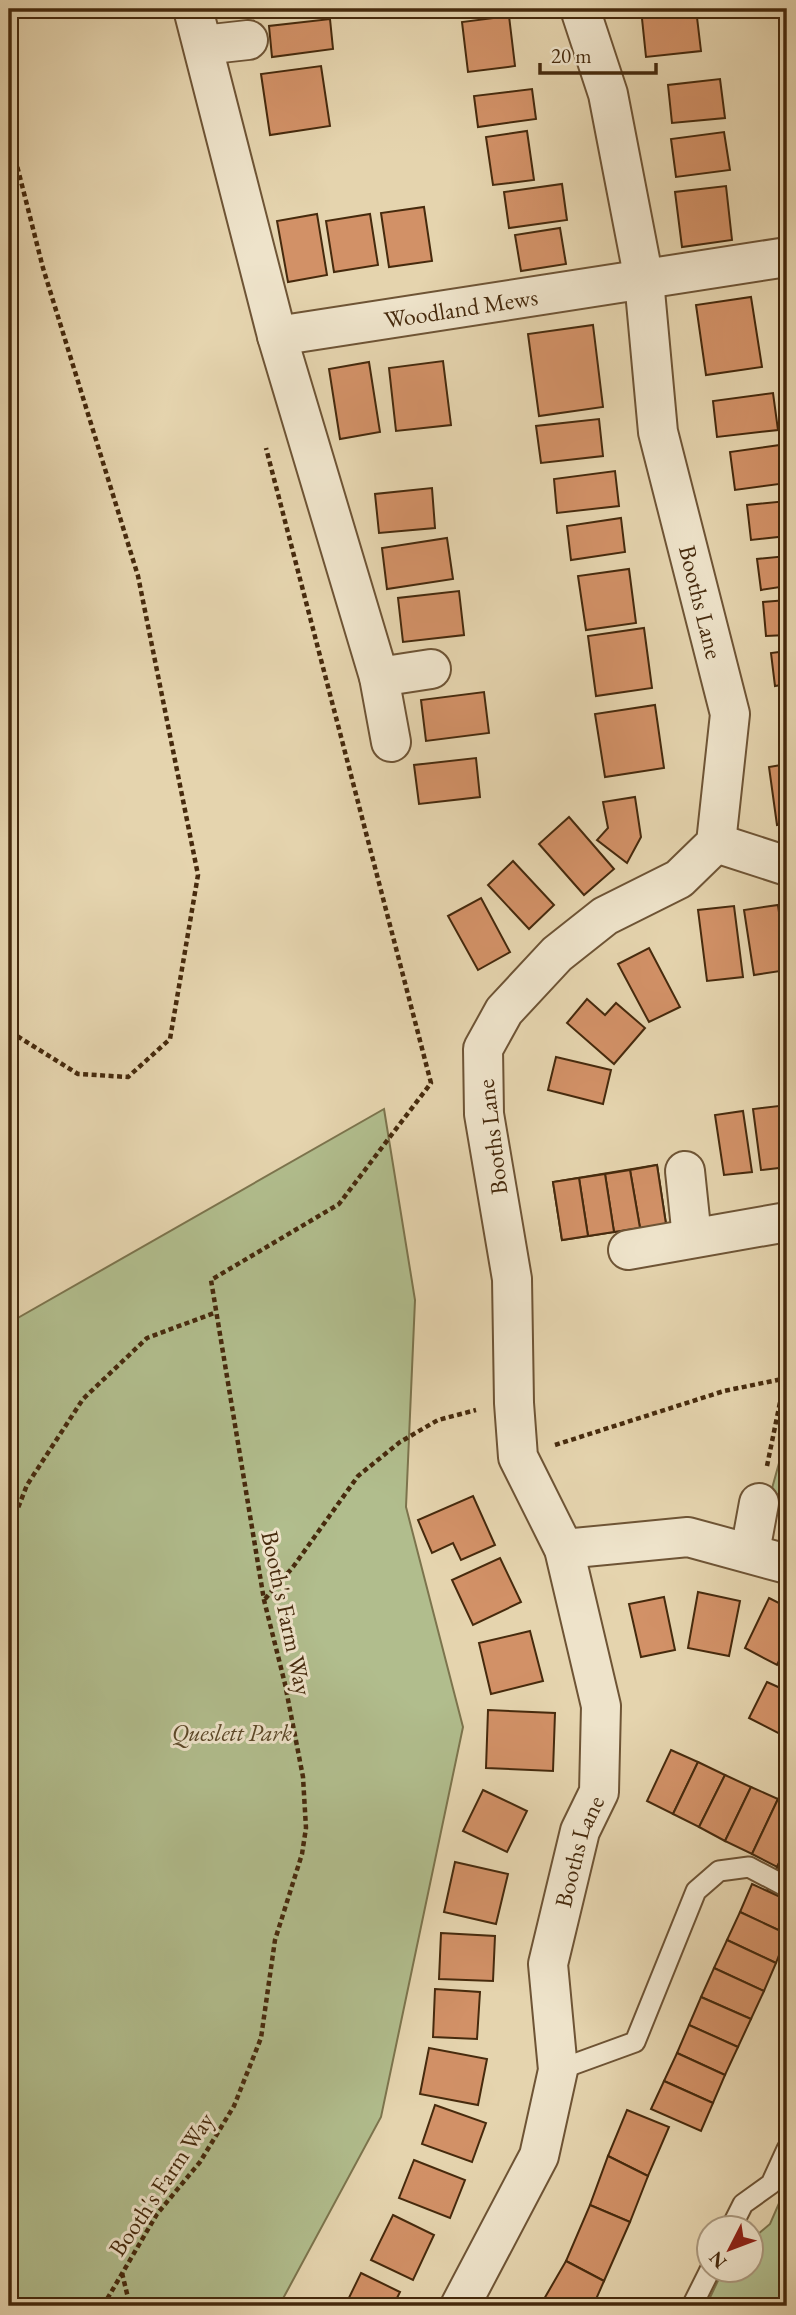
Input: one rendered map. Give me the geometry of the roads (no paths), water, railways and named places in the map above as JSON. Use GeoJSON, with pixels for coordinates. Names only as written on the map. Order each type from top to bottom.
{"type":"FeatureCollection","features":[{"type":"Feature","properties":{"kind":"street"},"geometry":{"type":"LineString","coordinates":[[193,9],[277,336],[379,677],[391,742]]}},
{"type":"Feature","properties":{"kind":"street","name":"Booths Lane"},"geometry":{"type":"LineString","coordinates":[[460,2306],[539,2156],[558,2070],[548,1964],[580,1831],[599,1792],[601,1706],[564,1549],[518,1457],[514,1403],[512,1279],[484,1114],[483,1049],[503,1011],[557,954],[605,916],[679,879],[716,843],[730,714],[658,432],[644,281],[608,94],[580,9]]}},
{"type":"Feature","properties":{"kind":"street"},"geometry":{"type":"LineString","coordinates":[[203,45],[248,40]]}},
{"type":"Feature","properties":{"kind":"street","name":"Woodland Mews"},"geometry":{"type":"LineString","coordinates":[[277,336],[787,257]]}},
{"type":"Feature","properties":{"kind":"street"},"geometry":{"type":"LineString","coordinates":[[379,677],[431,669]]}},
{"type":"Feature","properties":{"kind":"street"},"geometry":{"type":"LineString","coordinates":[[716,843],[787,866]]}},
{"type":"Feature","properties":{"kind":"street"},"geometry":{"type":"LineString","coordinates":[[685,1171],[692,1238]]}},
{"type":"Feature","properties":{"kind":"street"},"geometry":{"type":"LineString","coordinates":[[628,1250],[787,1222]]}},
{"type":"Feature","properties":{"kind":"street"},"geometry":{"type":"LineString","coordinates":[[750,1552],[759,1503]]}},
{"type":"Feature","properties":{"kind":"street"},"geometry":{"type":"LineString","coordinates":[[564,1549],[688,1537],[787,1564]]}},
{"type":"Feature","properties":{"kind":"lane"},"geometry":{"type":"LineString","coordinates":[[558,2070],[635,2042],[696,1891],[719,1871],[749,1867],[787,1886]]}},
{"type":"Feature","properties":{"kind":"lane"},"geometry":{"type":"LineString","coordinates":[[738,2214],[743,2204],[771,2184],[787,2149]]}},
{"type":"Feature","properties":{"kind":"lane"},"geometry":{"type":"LineString","coordinates":[[692,2306],[703,2284]]}},
{"type":"Feature","properties":{"kind":"park label","name":"Queslett Park"},"geometry":{"type":"Point","coordinates":[232,1732]}}]}
